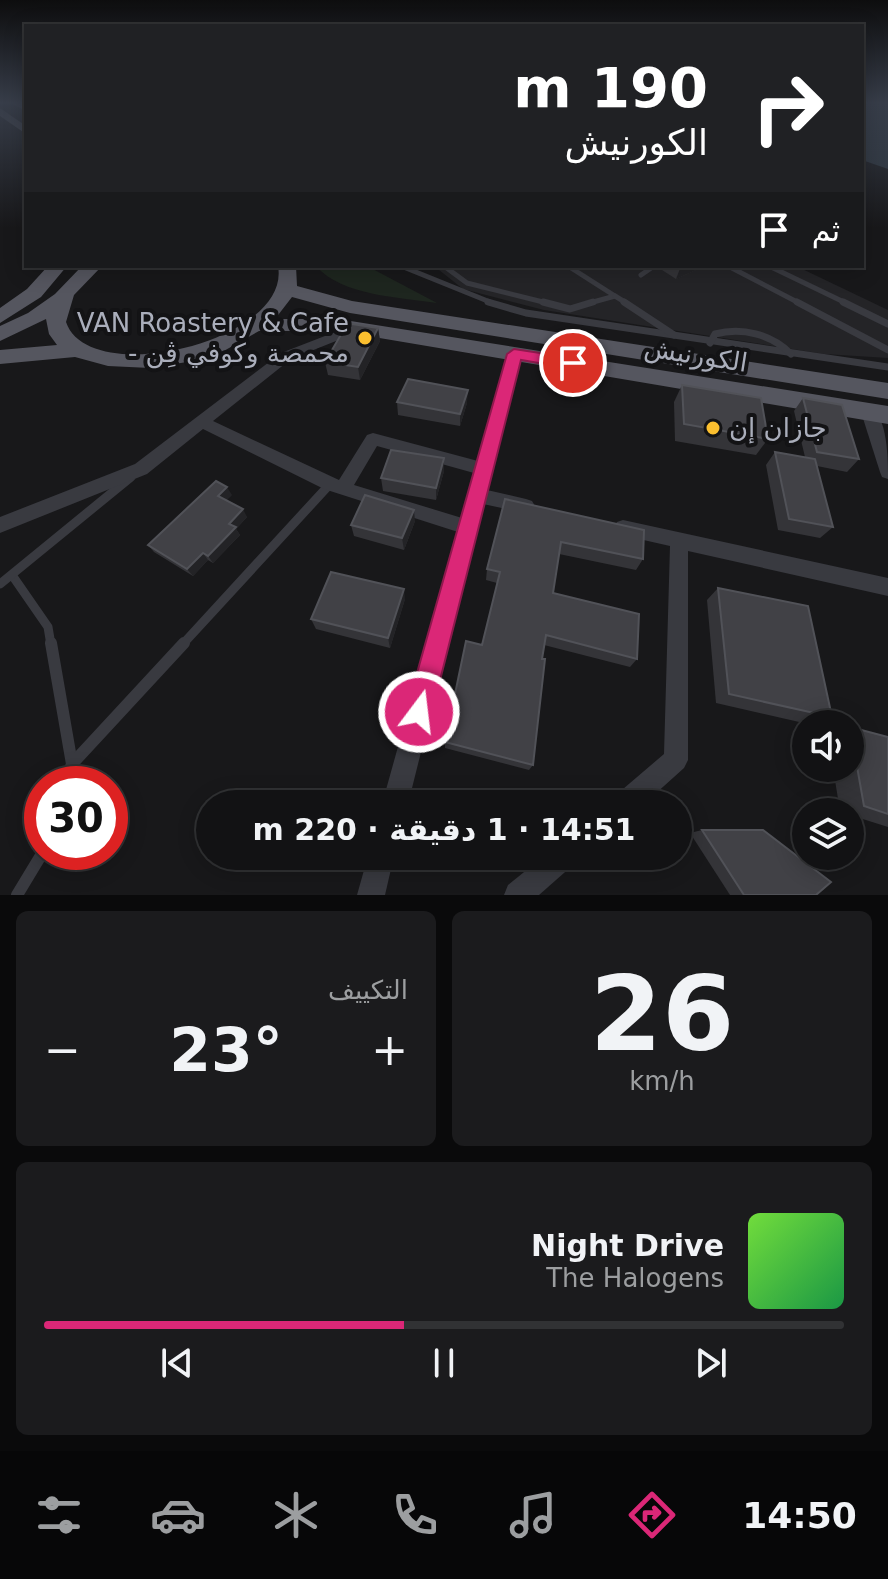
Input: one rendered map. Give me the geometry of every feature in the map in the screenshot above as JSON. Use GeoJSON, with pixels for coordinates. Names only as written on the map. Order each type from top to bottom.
{"type":"FeatureCollection","features":[{"type":"Feature","properties":{"kind":"main road"},"geometry":{"type":"LineString","coordinates":[[0,317],[34,293],[56,268]]}},
{"type":"Feature","properties":{"kind":"main road"},"geometry":{"type":"LineString","coordinates":[[0,334],[35,317],[59,299],[76,278],[90,268]]}},
{"type":"Feature","properties":{"kind":"main road"},"geometry":{"type":"LineString","coordinates":[[0,357],[77,350],[106,359],[145,361],[186,355],[225,342],[257,325],[277,307],[287,289],[287,268]]}},
{"type":"Feature","properties":{"kind":"main road","name":"الكورنيش"},"geometry":{"type":"LineString","coordinates":[[287,289],[350,307],[586,334],[888,391]]}},
{"type":"Feature","properties":{"kind":"main road"},"geometry":{"type":"LineString","coordinates":[[59,299],[54,318],[60,335],[77,350]]}},
{"type":"Feature","properties":{"kind":"main road","name":"الكورنيش"},"geometry":{"type":"LineString","coordinates":[[257,325],[356,328],[878,413]]}},
{"type":"Feature","properties":{"kind":"street"},"geometry":{"type":"LineString","coordinates":[[0,525],[141,469],[286,356],[356,328]]}},
{"type":"Feature","properties":{"kind":"street"},"geometry":{"type":"LineString","coordinates":[[399,790],[514,354]]}},
{"type":"Feature","properties":{"kind":"street"},"geometry":{"type":"LineString","coordinates":[[878,413],[888,472]]}},
{"type":"Feature","properties":{"kind":"street"},"geometry":{"type":"LineString","coordinates":[[201,422],[337,486],[468,528]]}},
{"type":"Feature","properties":{"kind":"street"},"geometry":{"type":"LineString","coordinates":[[337,486],[373,439],[484,469]]}},
{"type":"Feature","properties":{"kind":"street"},"geometry":{"type":"LineString","coordinates":[[477,495],[539,509]]}},
{"type":"Feature","properties":{"kind":"street"},"geometry":{"type":"LineString","coordinates":[[601,523],[888,587]]}},
{"type":"Feature","properties":{"kind":"street"},"geometry":{"type":"LineString","coordinates":[[641,790],[676,760],[679,540]]}},
{"type":"Feature","properties":{"kind":"street"},"geometry":{"type":"LineString","coordinates":[[371,895],[377,870]]}},
{"type":"Feature","properties":{"kind":"street"},"geometry":{"type":"LineString","coordinates":[[518,895],[547,870]]}},
{"type":"Feature","properties":{"kind":"lane"},"geometry":{"type":"LineString","coordinates":[[406,268],[480,300],[586,334],[678,338],[888,367]]}},
{"type":"Feature","properties":{"kind":"lane"},"geometry":{"type":"LineString","coordinates":[[447,268],[467,283],[570,309],[615,296]]}},
{"type":"Feature","properties":{"kind":"lane"},"geometry":{"type":"LineString","coordinates":[[571,268],[678,338]]}},
{"type":"Feature","properties":{"kind":"lane"},"geometry":{"type":"LineString","coordinates":[[641,275],[651,268]]}},
{"type":"Feature","properties":{"kind":"lane"},"geometry":{"type":"LineString","coordinates":[[732,268],[888,350]]}},
{"type":"Feature","properties":{"kind":"lane"},"geometry":{"type":"LineString","coordinates":[[773,268],[888,324]]}},
{"type":"Feature","properties":{"kind":"lane"},"geometry":{"type":"LineString","coordinates":[[710,343],[715,334],[721,332],[771,337],[791,355]]}},
{"type":"Feature","properties":{"kind":"lane"},"geometry":{"type":"LineString","coordinates":[[0,584],[141,469]]}},
{"type":"Feature","properties":{"kind":"lane"},"geometry":{"type":"LineString","coordinates":[[72,764],[337,486]]}},
{"type":"Feature","properties":{"kind":"lane"},"geometry":{"type":"LineString","coordinates":[[12,575],[48,627],[72,764]]}},
{"type":"Feature","properties":{"kind":"lane"},"geometry":{"type":"LineString","coordinates":[[17,895],[32,870]]}},
{"type":"Feature","properties":{"kind":"shaded area"},"geometry":{"type":"Polygon","coordinates":[[[864,145],[888,145],[888,169],[864,161],[864,145]]]}},
{"type":"Feature","properties":{"kind":"shaded area"},"geometry":{"type":"Polygon","coordinates":[[[318,268],[371,268],[437,303],[372,294],[327,276],[318,268]]]}},
{"type":"Feature","properties":{"kind":"shaded area"},"geometry":{"type":"Polygon","coordinates":[[[437,268],[800,268],[888,310],[888,358],[824,354],[544,310],[463,289],[437,268]]]}},
{"type":"Feature","properties":{"kind":"building"},"geometry":{"type":"Polygon","coordinates":[[[346,326],[378,328],[358,367],[325,362],[346,326]]]}},
{"type":"Feature","properties":{"kind":"building"},"geometry":{"type":"Polygon","coordinates":[[[408,379],[468,390],[460,414],[397,402],[408,379]]]}},
{"type":"Feature","properties":{"kind":"building"},"geometry":{"type":"Polygon","coordinates":[[[682,385],[761,398],[768,439],[684,424],[682,385]]]}},
{"type":"Feature","properties":{"kind":"building"},"geometry":{"type":"Polygon","coordinates":[[[803,398],[842,405],[859,459],[817,452],[803,398]]]}},
{"type":"Feature","properties":{"kind":"building"},"geometry":{"type":"Polygon","coordinates":[[[391,450],[444,458],[436,488],[381,478],[391,450]]]}},
{"type":"Feature","properties":{"kind":"building"},"geometry":{"type":"Polygon","coordinates":[[[775,452],[815,459],[833,527],[789,519],[775,452]]]}},
{"type":"Feature","properties":{"kind":"building"},"geometry":{"type":"Polygon","coordinates":[[[216,481],[227,487],[218,496],[243,509],[229,524],[236,527],[208,556],[203,553],[187,569],[148,545],[216,481]]]}},
{"type":"Feature","properties":{"kind":"building"},"geometry":{"type":"Polygon","coordinates":[[[365,495],[414,510],[402,538],[351,525],[365,495]]]}},
{"type":"Feature","properties":{"kind":"building"},"geometry":{"type":"Polygon","coordinates":[[[505,499],[644,530],[643,559],[561,542],[553,593],[639,614],[637,659],[546,635],[533,765],[445,742],[466,641],[482,645],[500,572],[487,569],[505,499]]]}},
{"type":"Feature","properties":{"kind":"building"},"geometry":{"type":"Polygon","coordinates":[[[331,572],[404,589],[388,638],[311,619],[331,572]]]}},
{"type":"Feature","properties":{"kind":"building"},"geometry":{"type":"Polygon","coordinates":[[[718,588],[808,606],[830,710],[801,710],[729,694],[718,588]]]}},
{"type":"Feature","properties":{"kind":"building"},"geometry":{"type":"Polygon","coordinates":[[[864,731],[888,737],[888,814],[864,806],[860,782],[864,782],[864,731]]]}},
{"type":"Feature","properties":{"kind":"building"},"geometry":{"type":"Polygon","coordinates":[[[702,830],[763,830],[792,852],[792,870],[815,870],[831,882],[816,895],[744,895],[702,830]]]}},
{"type":"Feature","properties":{"kind":"place","name":"VAN Roastery & Cafe - محمصة وكوفي ڤِن"},"geometry":{"type":"Point","coordinates":[365,338]}},
{"type":"Feature","properties":{"kind":"place","name":"جازان إن"},"geometry":{"type":"Point","coordinates":[713,428]}},
{"type":"Feature","properties":{"kind":"route"},"geometry":{"type":"LineString","coordinates":[[419,712],[514,354],[573,363]]}}]}
